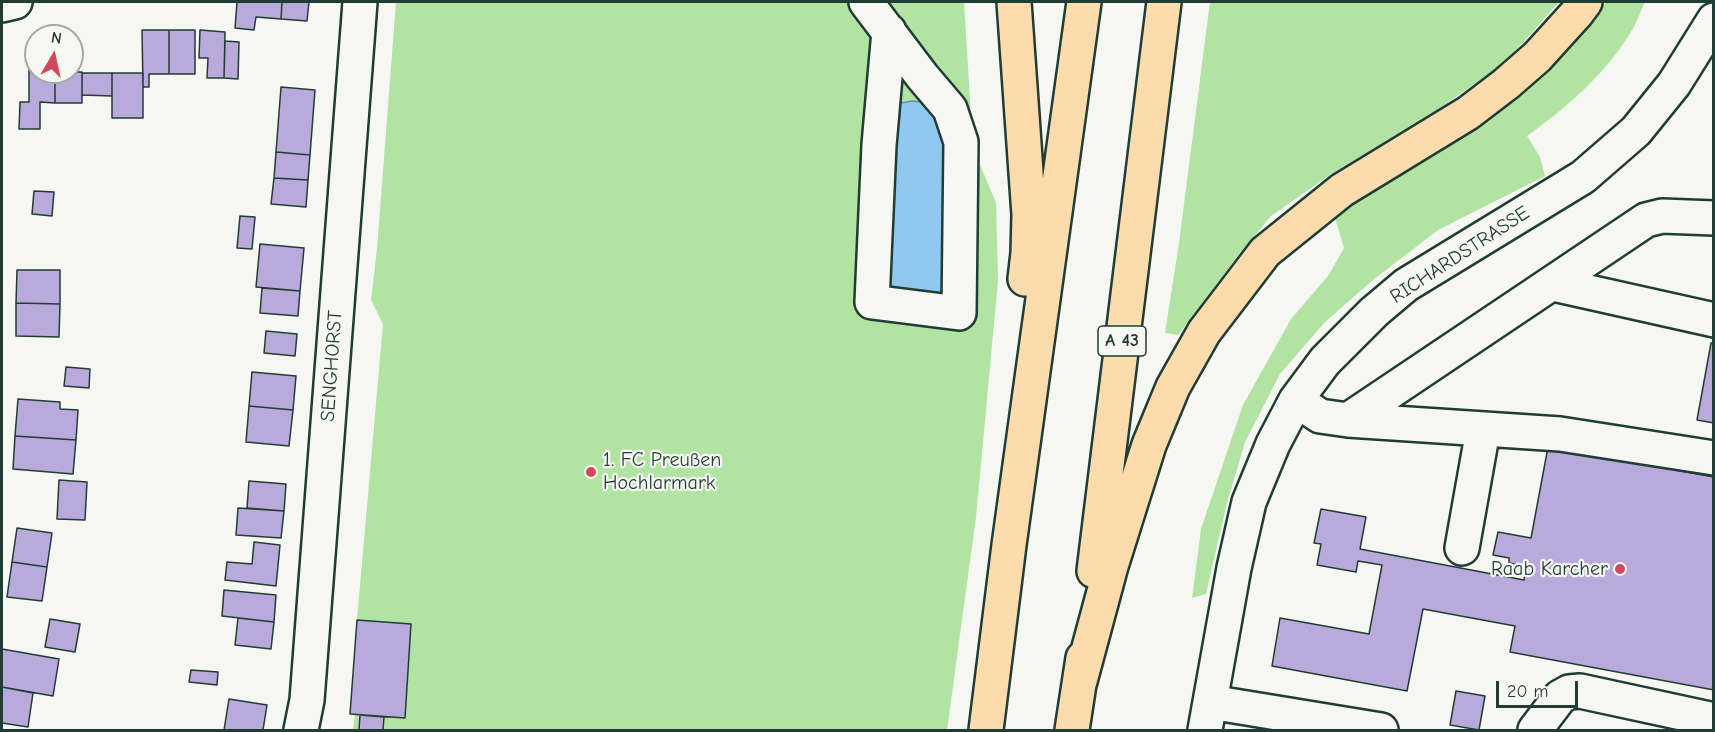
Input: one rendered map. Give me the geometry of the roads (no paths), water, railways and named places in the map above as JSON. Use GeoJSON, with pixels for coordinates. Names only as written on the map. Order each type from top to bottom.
{"type":"FeatureCollection","features":[{"type":"Feature","properties":{"kind":"highway"},"geometry":{"type":"LineString","coordinates":[[1009,545],[994,509],[1028,253],[1029,215],[1014,2]]}},
{"type":"Feature","properties":{"kind":"highway"},"geometry":{"type":"LineString","coordinates":[[986,730],[1009,545],[1084,2]]}},
{"type":"Feature","properties":{"kind":"highway","name":"A 43"},"geometry":{"type":"LineString","coordinates":[[1072,730],[1164,2]]}},
{"type":"Feature","properties":{"kind":"highway"},"geometry":{"type":"LineString","coordinates":[[1080,681],[1111,566],[1149,445],[1173,387],[1204,332],[1265,252],[1342,190],[1468,113],[1506,84],[1537,57],[1585,2]]}},
{"type":"Feature","properties":{"kind":"street"},"geometry":{"type":"LineString","coordinates":[[2,5],[15,2]]}},
{"type":"Feature","properties":{"kind":"street","name":"SENGHORST"},"geometry":{"type":"LineString","coordinates":[[301,730],[308,688],[360,2]]}},
{"type":"Feature","properties":{"kind":"street"},"geometry":{"type":"LineString","coordinates":[[866,2],[889,31],[922,76],[950,110],[960,142],[959,313],[872,302],[879,145],[889,31]]}},
{"type":"Feature","properties":{"kind":"street","name":"RICHARDSTRASSE"},"geometry":{"type":"LineString","coordinates":[[1207,716],[1234,568],[1250,502],[1273,444],[1296,400],[1324,361],[1374,312],[1406,285],[1582,177],[1628,124],[1674,84],[1713,21]]}},
{"type":"Feature","properties":{"kind":"street"},"geometry":{"type":"LineString","coordinates":[[1348,420],[1646,220],[1662,216],[1713,218]]}},
{"type":"Feature","properties":{"kind":"street"},"geometry":{"type":"LineString","coordinates":[[1552,284],[1713,320]]}},
{"type":"Feature","properties":{"kind":"street"},"geometry":{"type":"LineString","coordinates":[[1296,400],[1320,416],[1348,420],[1560,434],[1713,458]]}},
{"type":"Feature","properties":{"kind":"street"},"geometry":{"type":"LineString","coordinates":[[1462,548],[1483,430]]}},
{"type":"Feature","properties":{"kind":"street"},"geometry":{"type":"LineString","coordinates":[[1535,730],[1560,697],[1569,692],[1580,692],[1713,720]]}},
{"type":"Feature","properties":{"kind":"street"},"geometry":{"type":"LineString","coordinates":[[1207,716],[1381,730]]}},
{"type":"Feature","properties":{"kind":"water"},"geometry":{"type":"Polygon","coordinates":[[[912,101],[928,103],[948,118],[949,301],[892,292],[888,284],[894,111],[901,103],[912,101]]]}},
{"type":"Feature","properties":{"kind":"place","name":"1. FC Preußen Hochlarmark"},"geometry":{"type":"Point","coordinates":[591,472]}},
{"type":"Feature","properties":{"kind":"place","name":"Raab Karcher"},"geometry":{"type":"Point","coordinates":[1620,569]}}]}
